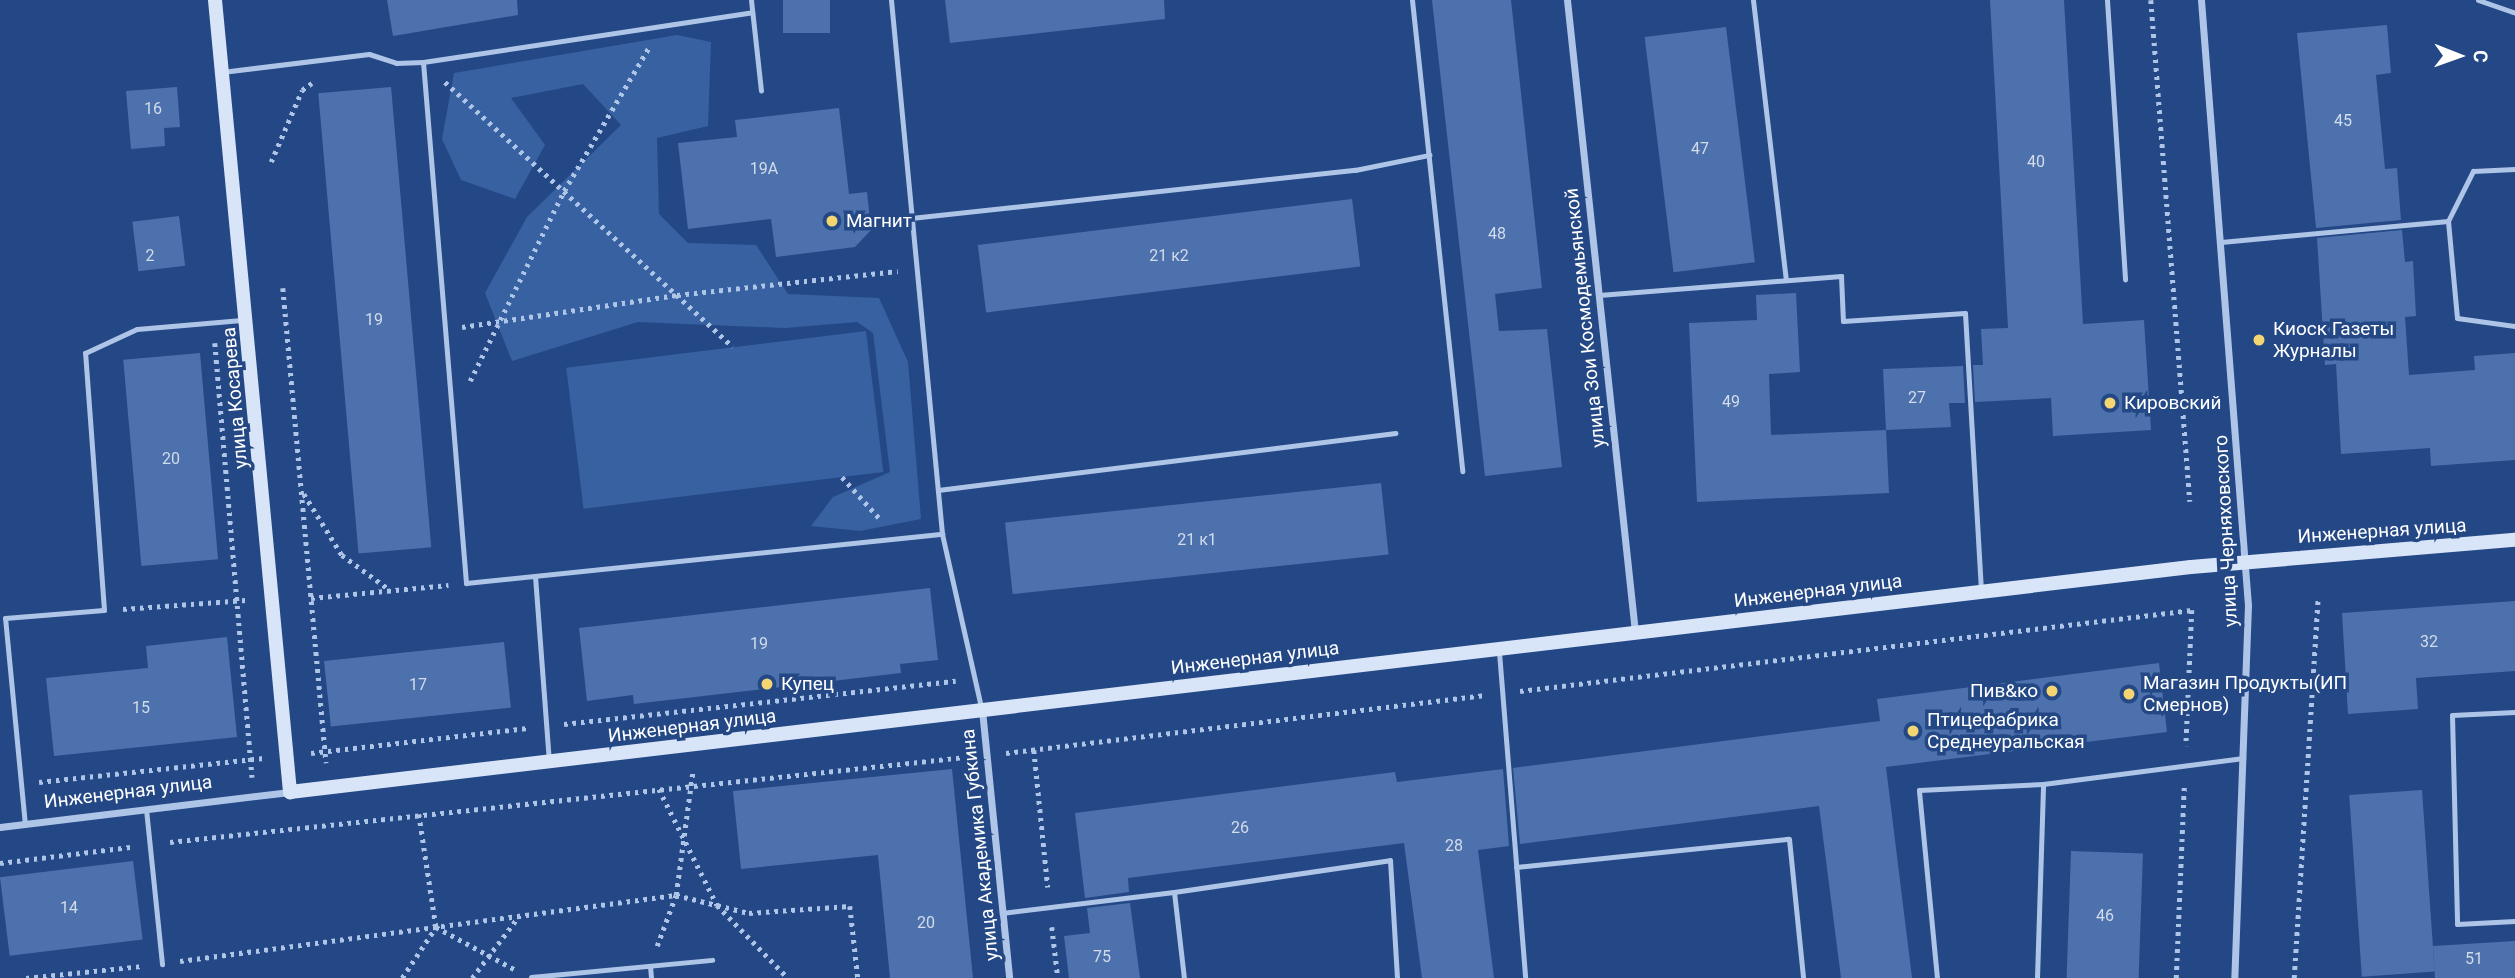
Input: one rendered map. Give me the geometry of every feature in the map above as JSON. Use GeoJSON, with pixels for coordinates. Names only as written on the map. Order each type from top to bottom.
{"type":"FeatureCollection","features":[{"type":"Feature","properties":{"kind":"street","name":"улица Косарева"},"geometry":{"type":"LineString","coordinates":[[215,0],[290,792]]}},
{"type":"Feature","properties":{"kind":"street","name":"улица Зои Космодемьянской"},"geometry":{"type":"LineString","coordinates":[[1567,0],[1635,632]]}},
{"type":"Feature","properties":{"kind":"street","name":"улица Черняховского"},"geometry":{"type":"LineString","coordinates":[[2201,0],[2247,561],[2243,758],[2234,978]]}},
{"type":"Feature","properties":{"kind":"street","name":"Инженерная улица"},"geometry":{"type":"LineString","coordinates":[[0,827],[1982,591],[2247,561],[2515,540]]}},
{"type":"Feature","properties":{"kind":"street","name":"улица Академика Губкина"},"geometry":{"type":"LineString","coordinates":[[982,710],[1009,978]]}},
{"type":"Feature","properties":{"kind":"lane"},"geometry":{"type":"LineString","coordinates":[[751,0],[761,89]]}},
{"type":"Feature","properties":{"kind":"lane"},"geometry":{"type":"LineString","coordinates":[[891,0],[942,534],[982,710]]}},
{"type":"Feature","properties":{"kind":"lane"},"geometry":{"type":"LineString","coordinates":[[1412,0],[1462,471]]}},
{"type":"Feature","properties":{"kind":"lane"},"geometry":{"type":"LineString","coordinates":[[1753,0],[1786,280]]}},
{"type":"Feature","properties":{"kind":"lane"},"geometry":{"type":"LineString","coordinates":[[2107,0],[2125,279]]}},
{"type":"Feature","properties":{"kind":"lane"},"geometry":{"type":"LineString","coordinates":[[2478,0],[2515,13]]}},
{"type":"Feature","properties":{"kind":"lane"},"geometry":{"type":"LineString","coordinates":[[222,72],[349,56],[423,62],[752,12]]}},
{"type":"Feature","properties":{"kind":"lane"},"geometry":{"type":"LineString","coordinates":[[423,62],[466,583],[942,534]]}},
{"type":"Feature","properties":{"kind":"lane"},"geometry":{"type":"LineString","coordinates":[[911,218],[1354,170],[1429,155]]}},
{"type":"Feature","properties":{"kind":"lane"},"geometry":{"type":"LineString","coordinates":[[2515,169],[2473,171],[2448,221],[2457,318],[2515,326]]}},
{"type":"Feature","properties":{"kind":"lane"},"geometry":{"type":"LineString","coordinates":[[2221,242],[2448,221]]}},
{"type":"Feature","properties":{"kind":"lane"},"geometry":{"type":"LineString","coordinates":[[1598,295],[1842,276],[1843,321],[1965,313],[1982,591]]}},
{"type":"Feature","properties":{"kind":"lane"},"geometry":{"type":"LineString","coordinates":[[24,825],[5,618],[104,610],[85,353],[137,329],[247,319]]}},
{"type":"Feature","properties":{"kind":"lane"},"geometry":{"type":"LineString","coordinates":[[938,490],[1395,433]]}},
{"type":"Feature","properties":{"kind":"lane"},"geometry":{"type":"LineString","coordinates":[[535,576],[549,762]]}},
{"type":"Feature","properties":{"kind":"lane"},"geometry":{"type":"LineString","coordinates":[[1499,648],[1525,978]]}},
{"type":"Feature","properties":{"kind":"lane"},"geometry":{"type":"LineString","coordinates":[[2515,712],[2452,715],[2458,924],[2515,921]]}},
{"type":"Feature","properties":{"kind":"lane"},"geometry":{"type":"LineString","coordinates":[[1937,978],[1919,790],[2043,783],[2243,758]]}},
{"type":"Feature","properties":{"kind":"lane"},"geometry":{"type":"LineString","coordinates":[[2037,978],[2043,783]]}},
{"type":"Feature","properties":{"kind":"lane"},"geometry":{"type":"LineString","coordinates":[[146,809],[162,964]]}},
{"type":"Feature","properties":{"kind":"lane"},"geometry":{"type":"LineString","coordinates":[[1516,867],[1789,839],[1803,978]]}},
{"type":"Feature","properties":{"kind":"lane"},"geometry":{"type":"LineString","coordinates":[[1002,913],[1174,892],[1390,860],[1398,978]]}},
{"type":"Feature","properties":{"kind":"lane"},"geometry":{"type":"LineString","coordinates":[[1174,892],[1184,978]]}},
{"type":"Feature","properties":{"kind":"lane"},"geometry":{"type":"LineString","coordinates":[[531,977],[712,960]]}},
{"type":"Feature","properties":{"kind":"lane"},"geometry":{"type":"LineString","coordinates":[[650,966],[651,978]]}},
{"type":"Feature","properties":{"kind":"path"},"geometry":{"type":"LineString","coordinates":[[2151,0],[2190,501]]}},
{"type":"Feature","properties":{"kind":"path"},"geometry":{"type":"LineString","coordinates":[[453,412],[501,322],[564,191],[662,25]]}},
{"type":"Feature","properties":{"kind":"path"},"geometry":{"type":"LineString","coordinates":[[271,162],[302,90],[349,56]]}},
{"type":"Feature","properties":{"kind":"path"},"geometry":{"type":"LineString","coordinates":[[423,62],[733,347]]}},
{"type":"Feature","properties":{"kind":"path"},"geometry":{"type":"LineString","coordinates":[[447,329],[677,295],[916,269]]}},
{"type":"Feature","properties":{"kind":"path"},"geometry":{"type":"LineString","coordinates":[[283,288],[332,823]]}},
{"type":"Feature","properties":{"kind":"path"},"geometry":{"type":"LineString","coordinates":[[214,324],[234,600],[257,831]]}},
{"type":"Feature","properties":{"kind":"path"},"geometry":{"type":"LineString","coordinates":[[842,477],[898,539]]}},
{"type":"Feature","properties":{"kind":"path"},"geometry":{"type":"LineString","coordinates":[[302,490],[342,555],[391,590]]}},
{"type":"Feature","properties":{"kind":"path"},"geometry":{"type":"LineString","coordinates":[[311,598],[466,583]]}},
{"type":"Feature","properties":{"kind":"path"},"geometry":{"type":"LineString","coordinates":[[104,610],[272,598]]}},
{"type":"Feature","properties":{"kind":"path"},"geometry":{"type":"LineString","coordinates":[[2294,978],[2318,598]]}},
{"type":"Feature","properties":{"kind":"path"},"geometry":{"type":"LineString","coordinates":[[0,863],[257,831],[1034,750],[2192,610],[2176,978]]}},
{"type":"Feature","properties":{"kind":"path"},"geometry":{"type":"LineString","coordinates":[[21,784],[974,679]]}},
{"type":"Feature","properties":{"kind":"path"},"geometry":{"type":"LineString","coordinates":[[650,966],[676,895],[698,745]]}},
{"type":"Feature","properties":{"kind":"path"},"geometry":{"type":"LineString","coordinates":[[1034,750],[1058,978]]}},
{"type":"Feature","properties":{"kind":"path"},"geometry":{"type":"LineString","coordinates":[[659,789],[717,905],[788,978]]}},
{"type":"Feature","properties":{"kind":"path"},"geometry":{"type":"LineString","coordinates":[[402,978],[436,927],[419,814]]}},
{"type":"Feature","properties":{"kind":"path"},"geometry":{"type":"LineString","coordinates":[[26,978],[162,964],[676,895],[749,914],[850,906],[858,978]]}},
{"type":"Feature","properties":{"kind":"path"},"geometry":{"type":"LineString","coordinates":[[472,978],[520,916]]}},
{"type":"Feature","properties":{"kind":"path"},"geometry":{"type":"LineString","coordinates":[[436,927],[488,957],[531,977]]}},
{"type":"Feature","properties":{"kind":"shaded area"},"geometry":{"type":"Polygon","coordinates":[[[677,35],[711,42],[708,126],[657,138],[659,214],[688,243],[756,245],[788,294],[879,298],[908,362],[921,519],[860,531],[811,526],[833,497],[890,472],[873,333],[857,322],[785,328],[638,322],[512,361],[485,293],[527,217],[621,125],[583,84],[511,98],[545,145],[515,199],[461,180],[442,139],[454,73],[677,35]]]}},
{"type":"Feature","properties":{"kind":"shaded area"},"geometry":{"type":"Polygon","coordinates":[[[866,331],[883,472],[584,509],[566,368],[866,331]]]}},
{"type":"Feature","properties":{"kind":"building"},"geometry":{"type":"Polygon","coordinates":[[[387,0],[517,0],[518,15],[393,36],[387,0]]]}},
{"type":"Feature","properties":{"kind":"building"},"geometry":{"type":"Polygon","coordinates":[[[783,0],[830,0],[830,33],[783,33],[783,0]]]}},
{"type":"Feature","properties":{"kind":"building"},"geometry":{"type":"Polygon","coordinates":[[[945,0],[1164,0],[1165,19],[950,43],[945,0]]]}},
{"type":"Feature","properties":{"kind":"building"},"geometry":{"type":"Polygon","coordinates":[[[1432,0],[1511,0],[1542,288],[1495,294],[1499,331],[1547,329],[1562,467],[1485,476],[1432,0]]]}},
{"type":"Feature","properties":{"kind":"building"},"geometry":{"type":"Polygon","coordinates":[[[1990,0],[2064,0],[2083,324],[2144,320],[2151,430],[2053,436],[2051,398],[1975,402],[1973,365],[1983,365],[1981,329],[2008,328],[1990,0]]]}},
{"type":"Feature","properties":{"kind":"building"},"geometry":{"type":"Polygon","coordinates":[[[2387,25],[2391,73],[2376,75],[2385,169],[2397,168],[2401,220],[2316,228],[2297,33],[2387,25]]]}},
{"type":"Feature","properties":{"kind":"building"},"geometry":{"type":"Polygon","coordinates":[[[1726,27],[1755,262],[1673,272],[1645,37],[1726,27]]]}},
{"type":"Feature","properties":{"kind":"building"},"geometry":{"type":"Polygon","coordinates":[[[177,87],[180,127],[164,128],[165,146],[131,149],[126,91],[177,87]]]}},
{"type":"Feature","properties":{"kind":"building"},"geometry":{"type":"Polygon","coordinates":[[[391,87],[431,547],[359,554],[318,93],[391,87]]]}},
{"type":"Feature","properties":{"kind":"building"},"geometry":{"type":"Polygon","coordinates":[[[839,108],[849,194],[867,192],[871,230],[855,247],[776,257],[771,219],[688,229],[678,143],[737,137],[735,120],[839,108]]]}},
{"type":"Feature","properties":{"kind":"building"},"geometry":{"type":"Polygon","coordinates":[[[1352,199],[1360,266],[986,312],[978,245],[1352,199]]]}},
{"type":"Feature","properties":{"kind":"building"},"geometry":{"type":"Polygon","coordinates":[[[179,216],[185,266],[138,271],[132,222],[179,216]]]}},
{"type":"Feature","properties":{"kind":"building"},"geometry":{"type":"Polygon","coordinates":[[[2402,230],[2405,262],[2413,261],[2416,316],[2405,317],[2409,375],[2475,370],[2474,356],[2515,353],[2515,460],[2431,466],[2430,448],[2341,454],[2336,364],[2325,365],[2317,238],[2402,230]]]}},
{"type":"Feature","properties":{"kind":"building"},"geometry":{"type":"Polygon","coordinates":[[[1796,293],[1800,372],[1769,374],[1771,435],[1886,430],[1889,493],[1697,502],[1689,323],[1757,320],[1756,295],[1796,293]]]}},
{"type":"Feature","properties":{"kind":"building"},"geometry":{"type":"Polygon","coordinates":[[[200,353],[218,559],[141,566],[123,360],[200,353]]]}},
{"type":"Feature","properties":{"kind":"building"},"geometry":{"type":"Polygon","coordinates":[[[1963,366],[1965,403],[1949,403],[1951,427],[1886,430],[1883,369],[1963,366]]]}},
{"type":"Feature","properties":{"kind":"building"},"geometry":{"type":"Polygon","coordinates":[[[1381,483],[1389,555],[1013,594],[1005,523],[1381,483]]]}},
{"type":"Feature","properties":{"kind":"building"},"geometry":{"type":"Polygon","coordinates":[[[930,588],[938,660],[900,664],[901,673],[634,704],[633,695],[587,701],[579,628],[930,588]]]}},
{"type":"Feature","properties":{"kind":"building"},"geometry":{"type":"Polygon","coordinates":[[[2515,601],[2515,671],[2416,678],[2418,709],[2348,714],[2342,613],[2515,601]]]}},
{"type":"Feature","properties":{"kind":"building"},"geometry":{"type":"Polygon","coordinates":[[[227,637],[237,737],[54,756],[46,678],[148,668],[146,646],[227,637]]]}},
{"type":"Feature","properties":{"kind":"building"},"geometry":{"type":"Polygon","coordinates":[[[504,642],[511,708],[331,727],[324,661],[504,642]]]}},
{"type":"Feature","properties":{"kind":"building"},"geometry":{"type":"Polygon","coordinates":[[[2159,663],[2167,732],[1886,767],[1912,978],[1841,978],[1819,806],[1520,844],[1513,768],[1880,721],[1877,699],[2159,663]]]}},
{"type":"Feature","properties":{"kind":"building"},"geometry":{"type":"Polygon","coordinates":[[[952,769],[973,978],[890,978],[878,855],[741,869],[733,791],[952,769]]]}},
{"type":"Feature","properties":{"kind":"building"},"geometry":{"type":"Polygon","coordinates":[[[1503,769],[1509,846],[1478,850],[1494,978],[1422,978],[1404,843],[1128,878],[1129,892],[1085,898],[1075,813],[1395,772],[1397,782],[1503,769]]]}},
{"type":"Feature","properties":{"kind":"building"},"geometry":{"type":"Polygon","coordinates":[[[2422,790],[2435,972],[2362,977],[2349,795],[2422,790]]]}},
{"type":"Feature","properties":{"kind":"building"},"geometry":{"type":"Polygon","coordinates":[[[2071,851],[2143,854],[2139,978],[2067,978],[2071,851]]]}},
{"type":"Feature","properties":{"kind":"building"},"geometry":{"type":"Polygon","coordinates":[[[133,861],[143,939],[10,956],[0,877],[133,861]]]}},
{"type":"Feature","properties":{"kind":"building"},"geometry":{"type":"Polygon","coordinates":[[[1130,903],[1140,978],[1069,978],[1064,936],[1090,933],[1087,908],[1130,903]]]}},
{"type":"Feature","properties":{"kind":"building"},"geometry":{"type":"Polygon","coordinates":[[[2515,941],[2515,978],[2435,978],[2433,946],[2515,941]]]}},
{"type":"Feature","properties":{"kind":"place","name":"Магнит"},"geometry":{"type":"Point","coordinates":[832,221]}},
{"type":"Feature","properties":{"kind":"place","name":"Киоск Газеты Журналы"},"geometry":{"type":"Point","coordinates":[2259,340]}},
{"type":"Feature","properties":{"kind":"place","name":"Кировский"},"geometry":{"type":"Point","coordinates":[2110,403]}},
{"type":"Feature","properties":{"kind":"place","name":"Купец"},"geometry":{"type":"Point","coordinates":[767,684]}},
{"type":"Feature","properties":{"kind":"place","name":"Пив&ко"},"geometry":{"type":"Point","coordinates":[2052,691]}},
{"type":"Feature","properties":{"kind":"place","name":"Магазин Продукты(ИП Смернов)"},"geometry":{"type":"Point","coordinates":[2129,694]}},
{"type":"Feature","properties":{"kind":"place","name":"Птицефабрика Среднеуральская"},"geometry":{"type":"Point","coordinates":[1913,731]}}]}
